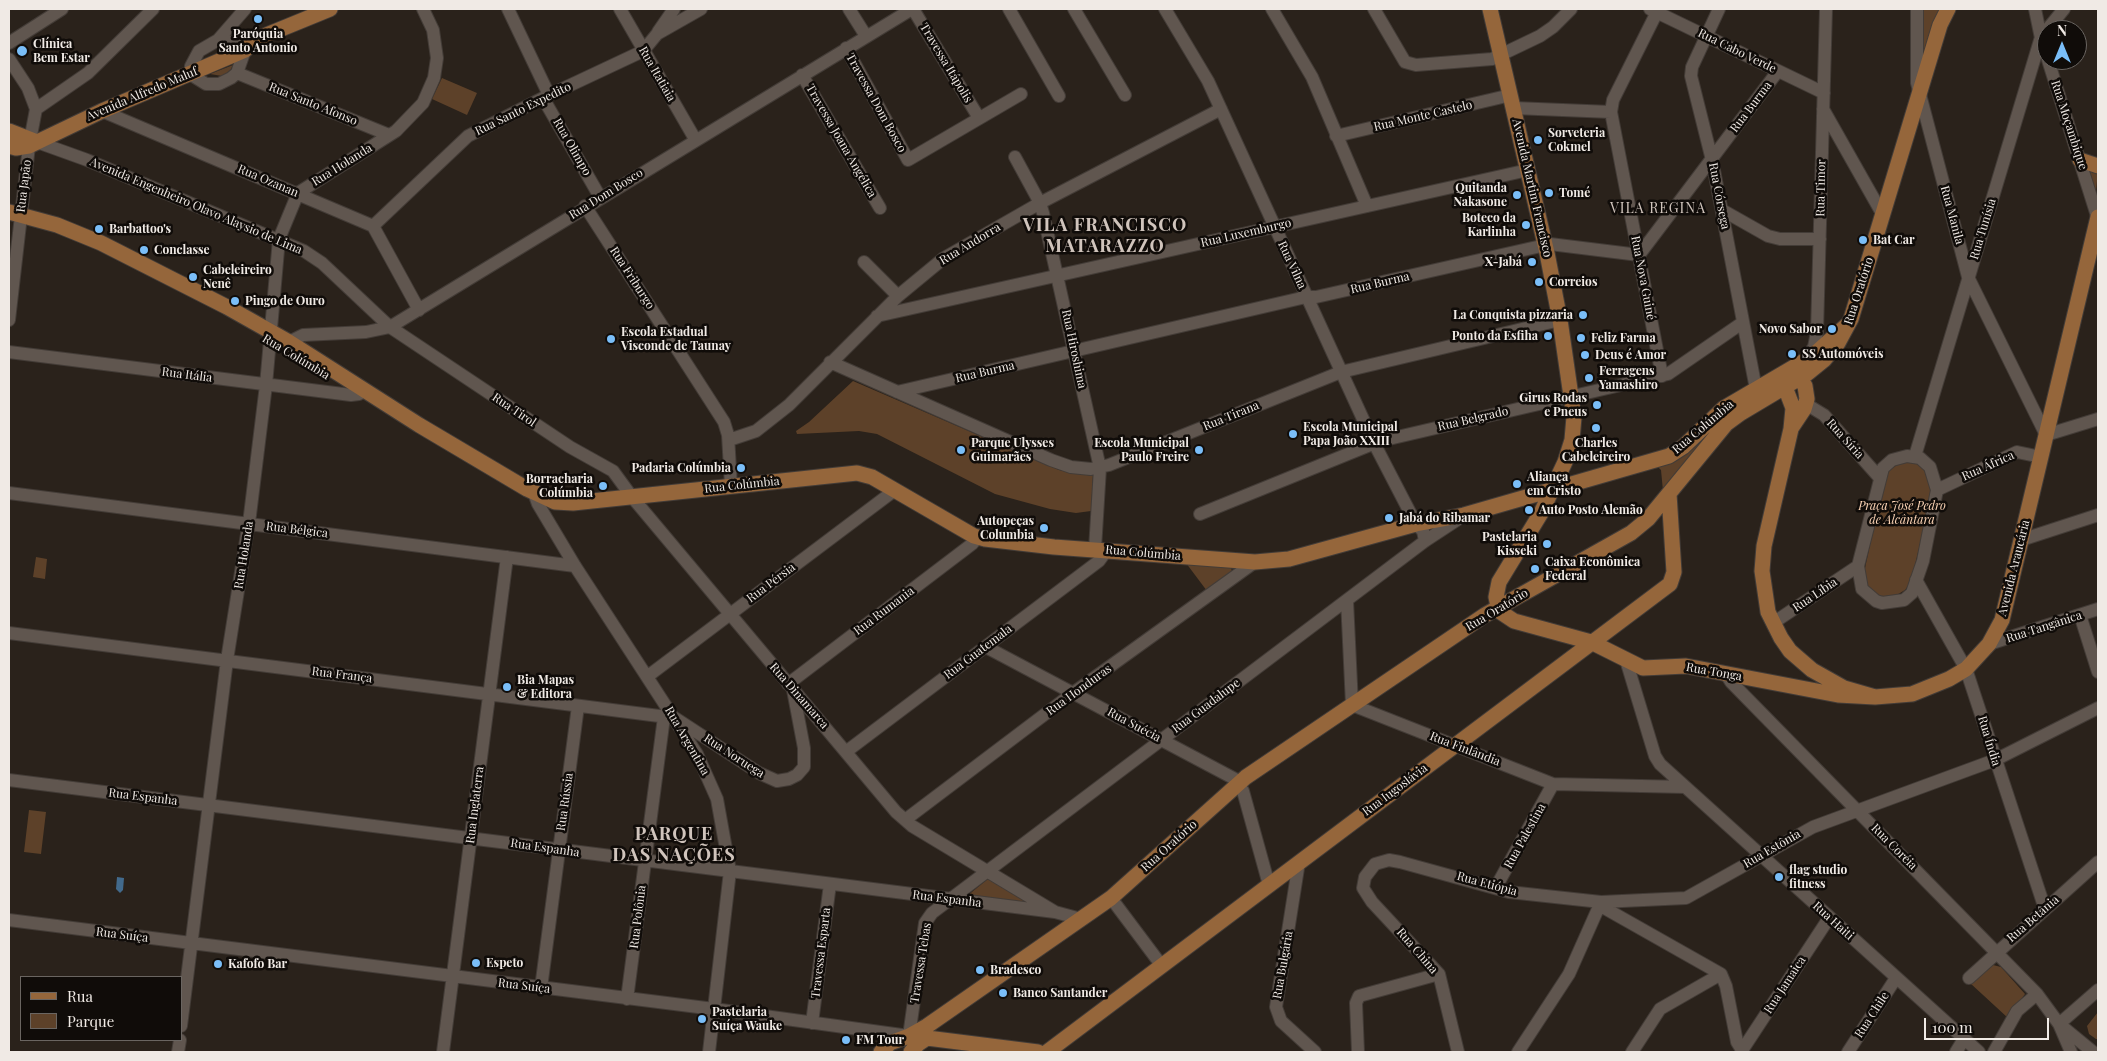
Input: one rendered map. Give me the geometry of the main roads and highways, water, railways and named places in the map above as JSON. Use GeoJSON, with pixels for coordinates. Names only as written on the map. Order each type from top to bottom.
{"type":"FeatureCollection","features":[{"type":"Feature","properties":{"kind":"main road","name":"Avenida Alfredo Maluf"},"geometry":{"type":"LineString","coordinates":[[32,142],[280,34],[296,24],[330,9]]}},
{"type":"Feature","properties":{"kind":"main road","name":"Avenida Martim Francisco"},"geometry":{"type":"LineString","coordinates":[[1490,9],[1545,245],[1560,320],[1572,397],[1572,440],[1541,513],[1497,587],[1504,604]]}},
{"type":"Feature","properties":{"kind":"main road","name":"Rua Oratório"},"geometry":{"type":"LineString","coordinates":[[1848,324],[1940,25],[1948,9]]}},
{"type":"Feature","properties":{"kind":"main road","name":"Avenida Engenheiro Olavo Alaysio de Lima"},"geometry":{"type":"LineString","coordinates":[[9,131],[32,142]]}},
{"type":"Feature","properties":{"kind":"main road","name":"Avenida Engenheiro Olavo Alaysio de Lima"},"geometry":{"type":"LineString","coordinates":[[9,146],[16,148],[32,142]]}},
{"type":"Feature","properties":{"kind":"main road"},"geometry":{"type":"LineString","coordinates":[[2080,160],[2098,166]]}},
{"type":"Feature","properties":{"kind":"main road","name":"Rua Colúmbia"},"geometry":{"type":"LineString","coordinates":[[15,212],[101,243],[227,307],[362,392],[534,493],[550,500],[574,503],[857,473],[872,477],[978,537],[1054,547],[1255,562],[1289,559],[1416,524],[1464,515],[1677,452],[1717,413],[1756,389],[1798,370],[1848,324]]}},
{"type":"Feature","properties":{"kind":"main road","name":"Avenida Araucária"},"geometry":{"type":"LineString","coordinates":[[1785,387],[1793,408],[1791,429],[1762,561],[1762,586],[1768,612],[1790,650],[1812,670],[1844,688],[1874,697],[1912,694],[1931,687],[1966,669],[1989,644],[2004,614],[2098,218]]}},
{"type":"Feature","properties":{"kind":"main road","name":"Rua Oratório"},"geometry":{"type":"LineString","coordinates":[[881,1052],[890,1042],[909,1036],[1111,898],[1239,783],[1504,604],[1631,533],[1648,519],[1726,424],[1785,387],[1798,370]]}},
{"type":"Feature","properties":{"kind":"main road","name":"Avenida Araucária"},"geometry":{"type":"LineString","coordinates":[[1791,429],[1806,404],[1807,392],[1798,370]]}},
{"type":"Feature","properties":{"kind":"main road","name":"Rua Iugoslávia"},"geometry":{"type":"LineString","coordinates":[[1047,1052],[1591,642],[1604,636],[1673,582],[1669,494]]}},
{"type":"Feature","properties":{"kind":"main road"},"geometry":{"type":"LineString","coordinates":[[1504,604],[1502,614],[1508,619],[1591,642]]}},
{"type":"Feature","properties":{"kind":"main road","name":"Rua Tonga"},"geometry":{"type":"LineString","coordinates":[[1591,642],[1643,668],[1686,666],[1844,696],[1874,697]]}},
{"type":"Feature","properties":{"kind":"main road"},"geometry":{"type":"LineString","coordinates":[[1802,688],[1810,683],[1812,670]]}},
{"type":"Feature","properties":{"kind":"main road","name":"Rua Suíça"},"geometry":{"type":"LineString","coordinates":[[911,1052],[927,1038],[1038,1052]]}},
{"type":"Feature","properties":{"kind":"water"},"geometry":{"type":"Polygon","coordinates":[[[117,877],[124,878],[123,890],[120,893],[116,889],[117,877]]]}},
{"type":"Feature","properties":{"kind":"place","name":"Paróquia Santo Antonio"},"geometry":{"type":"Point","coordinates":[258,19]}},
{"type":"Feature","properties":{"kind":"place","name":"Clínica Bem Estar"},"geometry":{"type":"Point","coordinates":[22,51]}},
{"type":"Feature","properties":{"kind":"place","name":"Sorveteria Cokmel"},"geometry":{"type":"Point","coordinates":[1538,140]}},
{"type":"Feature","properties":{"kind":"place","name":"Tomé"},"geometry":{"type":"Point","coordinates":[1549,193]}},
{"type":"Feature","properties":{"kind":"place","name":"Quitanda Nakasone"},"geometry":{"type":"Point","coordinates":[1517,195]}},
{"type":"Feature","properties":{"kind":"place","name":"Boteco da Karlinha"},"geometry":{"type":"Point","coordinates":[1526,225]}},
{"type":"Feature","properties":{"kind":"place","name":"Barbattoo's"},"geometry":{"type":"Point","coordinates":[99,229]}},
{"type":"Feature","properties":{"kind":"place","name":"Bat Car"},"geometry":{"type":"Point","coordinates":[1863,240]}},
{"type":"Feature","properties":{"kind":"place","name":"Conclasse"},"geometry":{"type":"Point","coordinates":[144,250]}},
{"type":"Feature","properties":{"kind":"place","name":"X-Jabá"},"geometry":{"type":"Point","coordinates":[1532,262]}},
{"type":"Feature","properties":{"kind":"place","name":"Cabeleireiro Nenê"},"geometry":{"type":"Point","coordinates":[193,277]}},
{"type":"Feature","properties":{"kind":"place","name":"Correios"},"geometry":{"type":"Point","coordinates":[1539,282]}},
{"type":"Feature","properties":{"kind":"place","name":"Pingo de Ouro"},"geometry":{"type":"Point","coordinates":[235,301]}},
{"type":"Feature","properties":{"kind":"place","name":"La Conquista pizzaria"},"geometry":{"type":"Point","coordinates":[1583,315]}},
{"type":"Feature","properties":{"kind":"place","name":"Novo Sabor"},"geometry":{"type":"Point","coordinates":[1832,329]}},
{"type":"Feature","properties":{"kind":"place","name":"Ponto da Esfiha"},"geometry":{"type":"Point","coordinates":[1548,336]}},
{"type":"Feature","properties":{"kind":"place","name":"Feliz Farma"},"geometry":{"type":"Point","coordinates":[1581,338]}},
{"type":"Feature","properties":{"kind":"place","name":"Escola Estadual Visconde de Taunay"},"geometry":{"type":"Point","coordinates":[611,339]}},
{"type":"Feature","properties":{"kind":"place","name":"SS Automóveis"},"geometry":{"type":"Point","coordinates":[1792,354]}},
{"type":"Feature","properties":{"kind":"place","name":"Deus é Amor"},"geometry":{"type":"Point","coordinates":[1585,355]}},
{"type":"Feature","properties":{"kind":"place","name":"Ferragens Yamashiro"},"geometry":{"type":"Point","coordinates":[1589,378]}},
{"type":"Feature","properties":{"kind":"place","name":"Girus Rodas e Pneus"},"geometry":{"type":"Point","coordinates":[1597,405]}},
{"type":"Feature","properties":{"kind":"place","name":"Charles Cabeleireiro"},"geometry":{"type":"Point","coordinates":[1596,428]}},
{"type":"Feature","properties":{"kind":"place","name":"Escola Municipal Papa João XXIII"},"geometry":{"type":"Point","coordinates":[1293,434]}},
{"type":"Feature","properties":{"kind":"place","name":"Parque Ulysses Guimarães"},"geometry":{"type":"Point","coordinates":[961,450]}},
{"type":"Feature","properties":{"kind":"place","name":"Escola Municipal Paulo Freire"},"geometry":{"type":"Point","coordinates":[1199,450]}},
{"type":"Feature","properties":{"kind":"place","name":"Padaria Colúmbia"},"geometry":{"type":"Point","coordinates":[741,468]}},
{"type":"Feature","properties":{"kind":"place","name":"Aliança em Cristo"},"geometry":{"type":"Point","coordinates":[1517,484]}},
{"type":"Feature","properties":{"kind":"place","name":"Borracharia Colúmbia"},"geometry":{"type":"Point","coordinates":[603,486]}},
{"type":"Feature","properties":{"kind":"place","name":"Auto Posto Alemão"},"geometry":{"type":"Point","coordinates":[1529,510]}},
{"type":"Feature","properties":{"kind":"place","name":"Jabá do Ribamar"},"geometry":{"type":"Point","coordinates":[1389,518]}},
{"type":"Feature","properties":{"kind":"place","name":"Autopeças Columbia"},"geometry":{"type":"Point","coordinates":[1044,528]}},
{"type":"Feature","properties":{"kind":"place","name":"Pastelaria Kisseki"},"geometry":{"type":"Point","coordinates":[1547,544]}},
{"type":"Feature","properties":{"kind":"place","name":"Caixa Econômica Federal"},"geometry":{"type":"Point","coordinates":[1535,569]}},
{"type":"Feature","properties":{"kind":"place","name":"Bia Mapas & Editora"},"geometry":{"type":"Point","coordinates":[507,687]}},
{"type":"Feature","properties":{"kind":"place","name":"flag studio fitness"},"geometry":{"type":"Point","coordinates":[1779,877]}},
{"type":"Feature","properties":{"kind":"place","name":"Espeto"},"geometry":{"type":"Point","coordinates":[476,963]}},
{"type":"Feature","properties":{"kind":"place","name":"Kafofo Bar"},"geometry":{"type":"Point","coordinates":[218,964]}},
{"type":"Feature","properties":{"kind":"place","name":"Bradesco"},"geometry":{"type":"Point","coordinates":[980,970]}},
{"type":"Feature","properties":{"kind":"place","name":"Banco Santander"},"geometry":{"type":"Point","coordinates":[1003,993]}},
{"type":"Feature","properties":{"kind":"place","name":"Pastelaria Suíça Wauke"},"geometry":{"type":"Point","coordinates":[702,1019]}},
{"type":"Feature","properties":{"kind":"place","name":"FM Tour"},"geometry":{"type":"Point","coordinates":[846,1040]}},
{"type":"Feature","properties":{"kind":"district","name":"VILA REGINA"},"geometry":{"type":"Point","coordinates":[1658,209]}},
{"type":"Feature","properties":{"kind":"district","name":"VILA FRANCISCO MATARAZZO"},"geometry":{"type":"Point","coordinates":[1105,235]}},
{"type":"Feature","properties":{"kind":"district","name":"PARQUE DAS NAÇÕES"},"geometry":{"type":"Point","coordinates":[674,844]}},
{"type":"Feature","properties":{"kind":"park label","name":"Praça José Pedro de Alcântara"},"geometry":{"type":"Point","coordinates":[1902,513]}}]}
